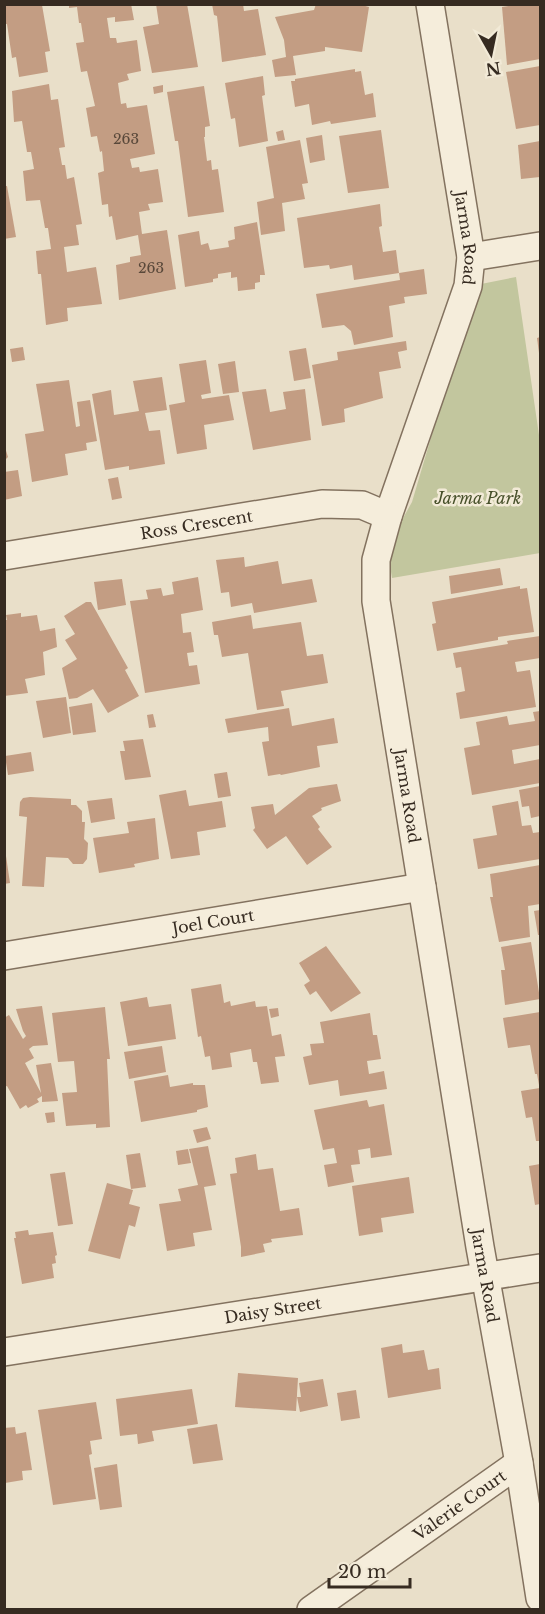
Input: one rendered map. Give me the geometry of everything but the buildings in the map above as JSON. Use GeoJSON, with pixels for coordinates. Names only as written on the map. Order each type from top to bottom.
{"type":"FeatureCollection","features":[{"type":"Feature","properties":{"kind":"street","name":"Jarma Road"},"geometry":{"type":"LineString","coordinates":[[430,4],[471,258],[468,286],[388,516],[376,560],[376,601],[485,1277],[519,1463],[540,1598]]}},
{"type":"Feature","properties":{"kind":"street"},"geometry":{"type":"LineString","coordinates":[[471,258],[540,246]]}},
{"type":"Feature","properties":{"kind":"street","name":"Ross Crescent"},"geometry":{"type":"LineString","coordinates":[[4,556],[322,504],[362,505],[388,516]]}},
{"type":"Feature","properties":{"kind":"street","name":"Joel Court"},"geometry":{"type":"LineString","coordinates":[[4,956],[422,887]]}},
{"type":"Feature","properties":{"kind":"street","name":"Daisy Street"},"geometry":{"type":"LineString","coordinates":[[4,1353],[540,1268]]}},
{"type":"Feature","properties":{"kind":"street","name":"Valerie Court"},"geometry":{"type":"LineString","coordinates":[[311,1610],[519,1463]]}},
{"type":"Feature","properties":{"kind":"green space","name":"Jarma Park"},"geometry":{"type":"Polygon","coordinates":[[[516,277],[540,442],[540,553],[392,578],[387,547],[412,502],[476,285],[516,277]]]}}]}
